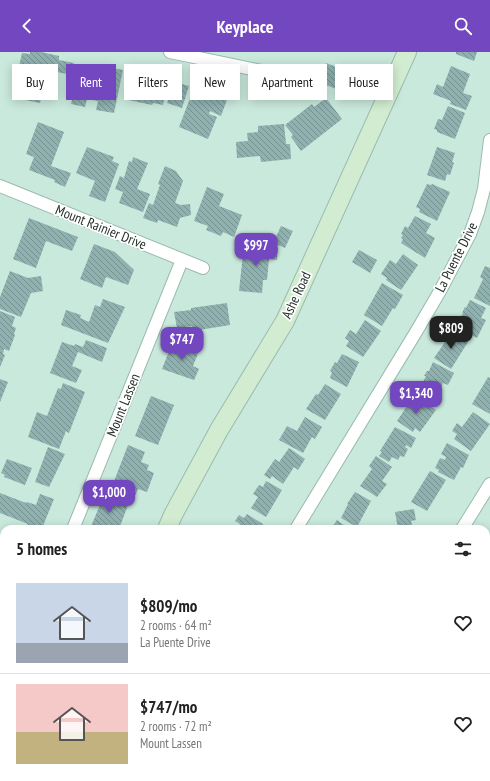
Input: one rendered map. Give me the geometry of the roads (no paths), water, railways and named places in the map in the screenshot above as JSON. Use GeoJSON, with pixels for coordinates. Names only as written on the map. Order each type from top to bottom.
{"type":"FeatureCollection","features":[{"type":"Feature","properties":{"kind":"street"},"geometry":{"type":"LineString","coordinates":[[170,52],[248,68]]}},
{"type":"Feature","properties":{"kind":"street","name":"Ashe Road"},"geometry":{"type":"LineString","coordinates":[[169,525],[219,430],[284,321],[407,52]]}},
{"type":"Feature","properties":{"kind":"street","name":"La Puente Drive"},"geometry":{"type":"LineString","coordinates":[[298,525],[424,319],[470,234],[484,189],[490,140]]}},
{"type":"Feature","properties":{"kind":"street","name":"Mount Rainier Drive"},"geometry":{"type":"LineString","coordinates":[[0,186],[203,268]]}},
{"type":"Feature","properties":{"kind":"street","name":"Mount Lassen"},"geometry":{"type":"LineString","coordinates":[[75,525],[182,260]]}},
{"type":"Feature","properties":{"kind":"street"},"geometry":{"type":"LineString","coordinates":[[464,525],[490,484]]}}]}
